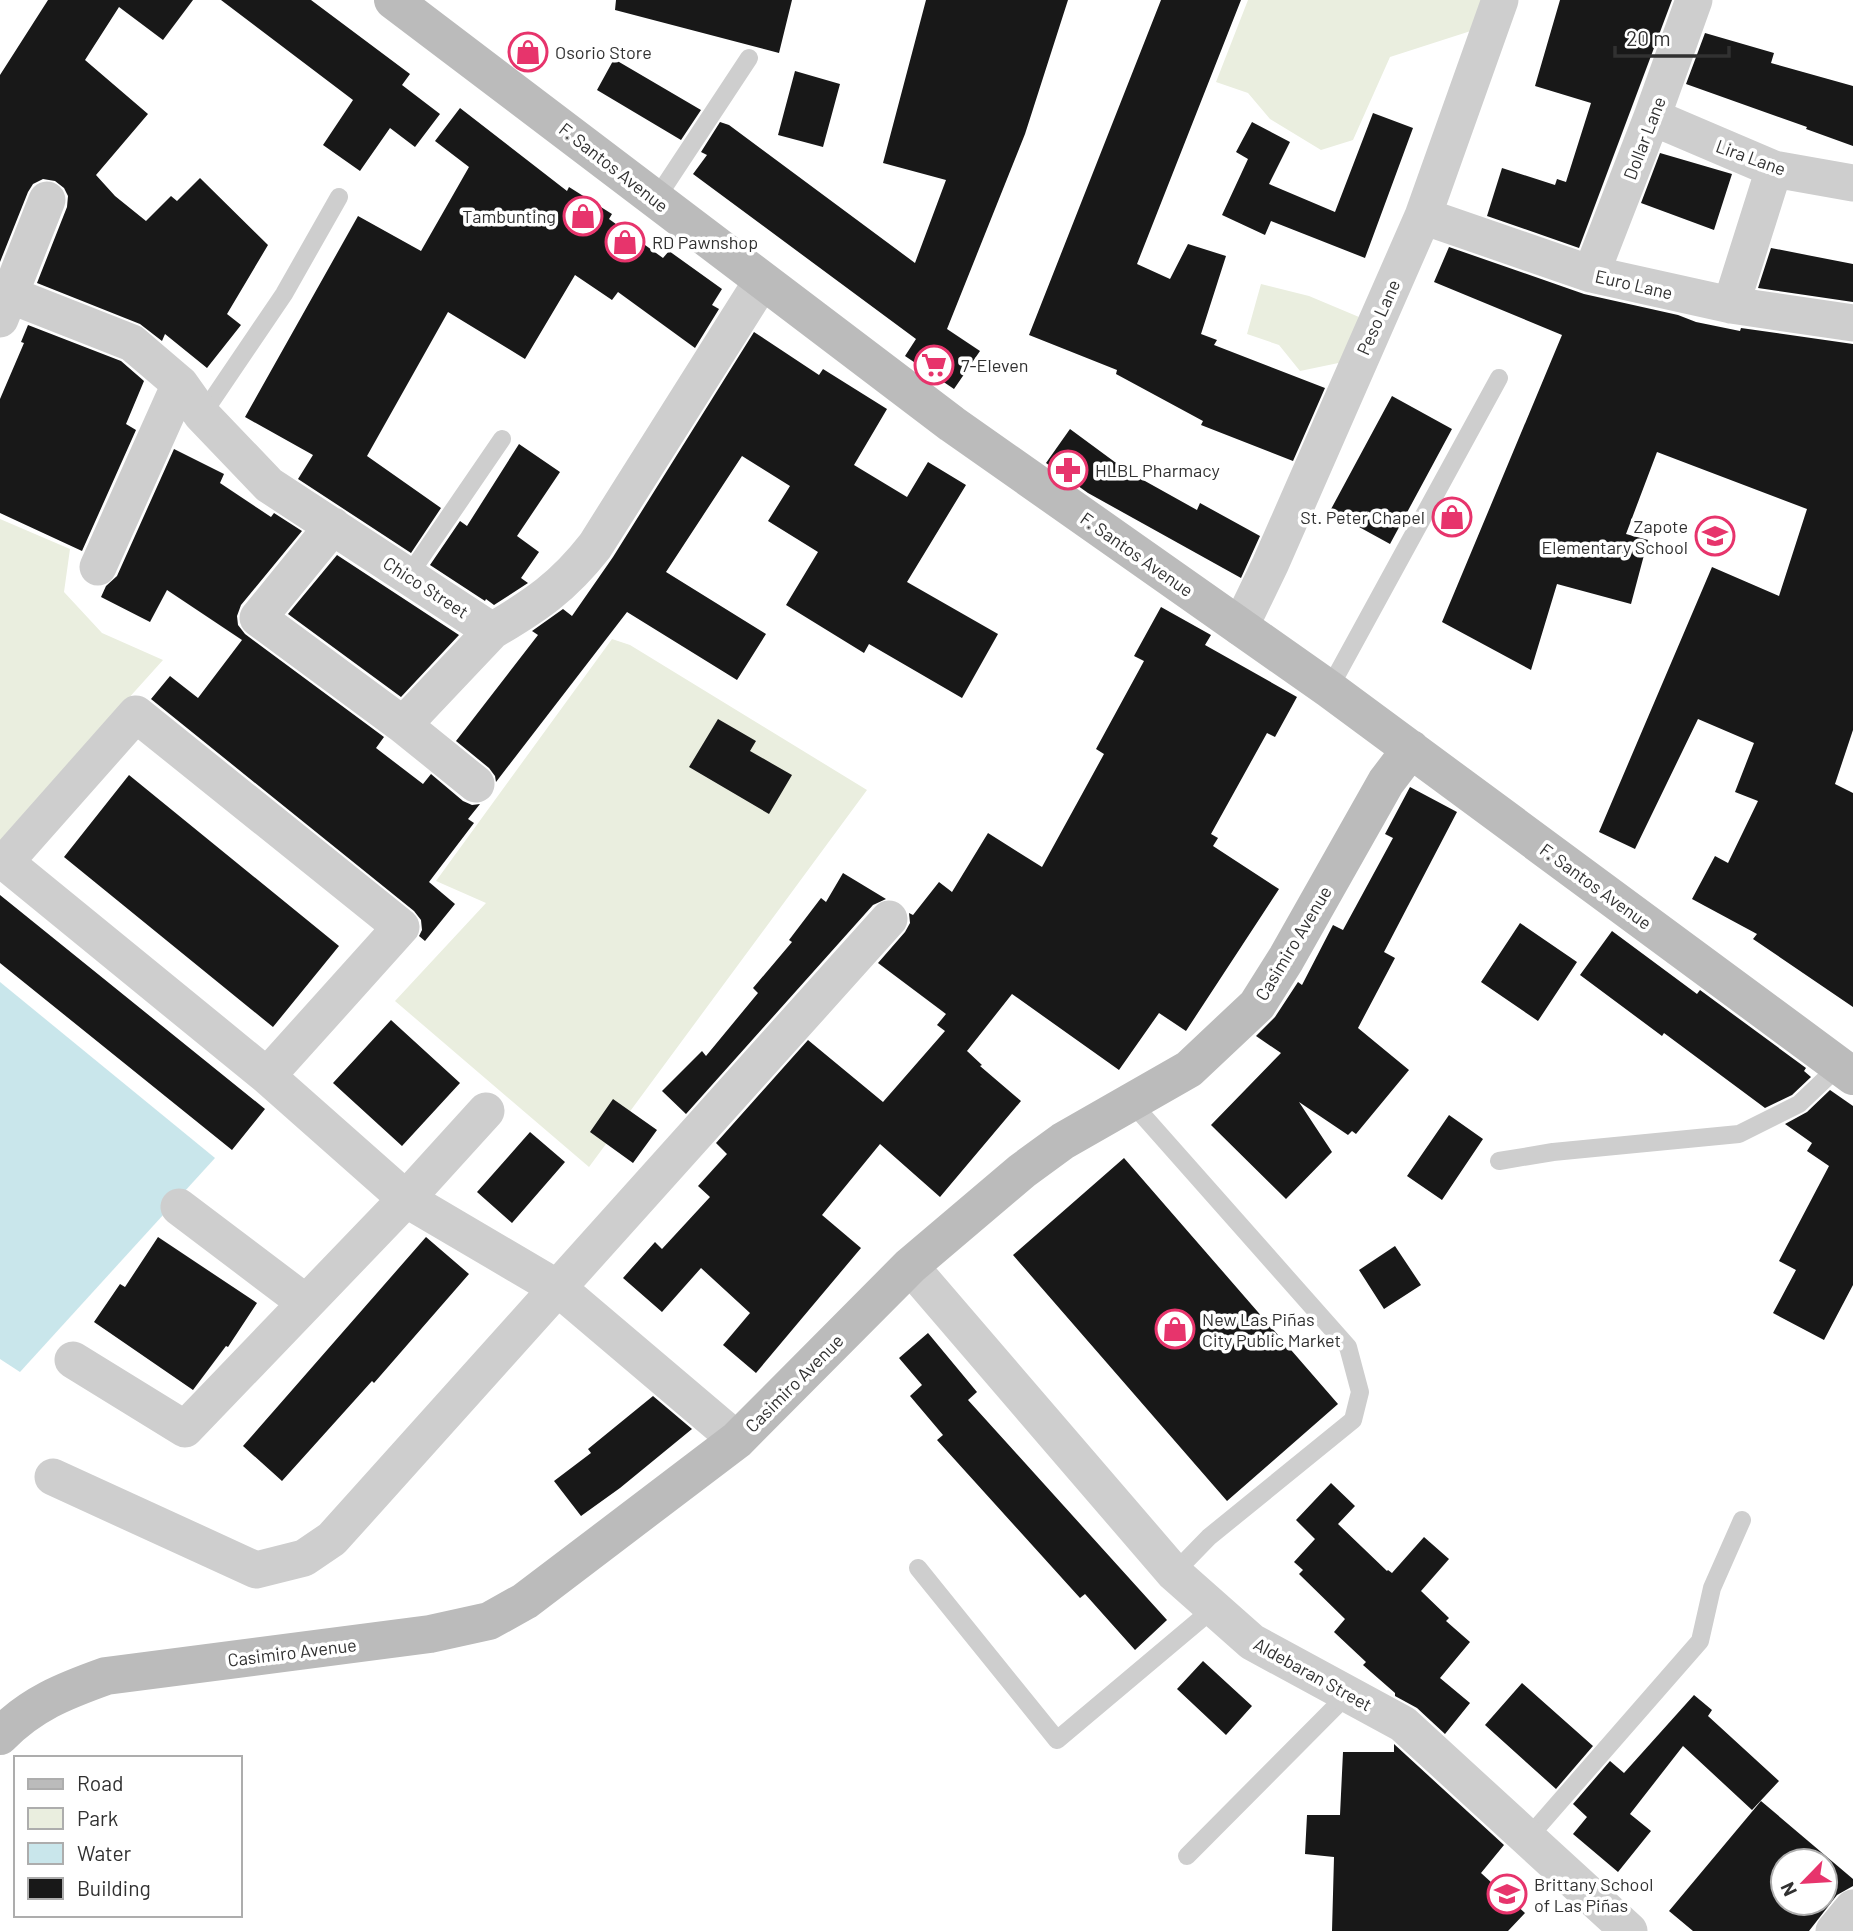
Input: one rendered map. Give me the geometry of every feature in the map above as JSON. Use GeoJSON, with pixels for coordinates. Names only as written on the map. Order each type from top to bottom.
{"type":"FeatureCollection","features":[{"type":"Feature","properties":{"kind":"street","name":"F. Santos Avenue"},"geometry":{"type":"LineString","coordinates":[[393,0],[952,424],[1329,689],[1846,1071]]}},
{"type":"Feature","properties":{"kind":"street","name":"Peso Lane"},"geometry":{"type":"LineString","coordinates":[[1240,627],[1270,565],[1423,216],[1500,0]]}},
{"type":"Feature","properties":{"kind":"street","name":"Dollar Lane"},"geometry":{"type":"LineString","coordinates":[[1591,274],[1694,0]]}},
{"type":"Feature","properties":{"kind":"street","name":"Lira Lane"},"geometry":{"type":"LineString","coordinates":[[1652,117],[1774,169],[1853,183]]}},
{"type":"Feature","properties":{"kind":"street"},"geometry":{"type":"LineString","coordinates":[[1731,305],[1774,169]]}},
{"type":"Feature","properties":{"kind":"street"},"geometry":{"type":"LineString","coordinates":[[4,302],[47,200]]}},
{"type":"Feature","properties":{"kind":"street","name":"Euro Lane"},"geometry":{"type":"LineString","coordinates":[[1423,216],[1591,274],[1731,305],[1853,323]]}},
{"type":"Feature","properties":{"kind":"street"},"geometry":{"type":"LineString","coordinates":[[403,725],[492,631],[534,606],[574,573],[596,546],[762,281]]}},
{"type":"Feature","properties":{"kind":"street","name":"Chico Street"},"geometry":{"type":"LineString","coordinates":[[4,302],[132,343],[180,384],[202,415],[269,485],[492,631]]}},
{"type":"Feature","properties":{"kind":"street"},"geometry":{"type":"LineString","coordinates":[[99,567],[180,384]]}},
{"type":"Feature","properties":{"kind":"street"},"geometry":{"type":"LineString","coordinates":[[333,526],[258,618],[403,725],[476,784]]}},
{"type":"Feature","properties":{"kind":"street"},"geometry":{"type":"LineString","coordinates":[[267,1076],[401,927],[136,714],[5,862],[267,1076],[407,1199],[559,1289],[737,1440]]}},
{"type":"Feature","properties":{"kind":"street","name":"Casimiro Avenue"},"geometry":{"type":"LineString","coordinates":[[0,1736],[17,1719],[59,1692],[106,1676],[430,1634],[489,1621],[525,1601],[737,1440],[910,1266],[1022,1171],[1063,1141],[1189,1069],[1256,1005],[1286,959],[1386,782],[1410,749]]}},
{"type":"Feature","properties":{"kind":"street"},"geometry":{"type":"LineString","coordinates":[[53,1478],[256,1570],[303,1558],[332,1539],[889,919]]}},
{"type":"Feature","properties":{"kind":"street"},"geometry":{"type":"LineString","coordinates":[[73,1360],[185,1430],[407,1199],[486,1111]]}},
{"type":"Feature","properties":{"kind":"street"},"geometry":{"type":"LineString","coordinates":[[179,1207],[306,1303]]}},
{"type":"Feature","properties":{"kind":"street","name":"Aldebaran Street"},"geometry":{"type":"LineString","coordinates":[[910,1266],[1174,1573],[1252,1642],[1403,1724],[1629,1931]]}},
{"type":"Feature","properties":{"kind":"street"},"geometry":{"type":"LineString","coordinates":[[1834,1931],[1853,1908]]}},
{"type":"Feature","properties":{"kind":"lane"},"geometry":{"type":"LineString","coordinates":[[656,199],[749,58]]}},
{"type":"Feature","properties":{"kind":"lane"},"geometry":{"type":"LineString","coordinates":[[202,415],[284,294],[339,197]]}},
{"type":"Feature","properties":{"kind":"lane"},"geometry":{"type":"LineString","coordinates":[[1329,689],[1499,378]]}},
{"type":"Feature","properties":{"kind":"lane"},"geometry":{"type":"LineString","coordinates":[[409,575],[502,439]]}},
{"type":"Feature","properties":{"kind":"lane"},"geometry":{"type":"LineString","coordinates":[[1499,1161],[1553,1152],[1740,1134],[1799,1104],[1846,1071]]}},
{"type":"Feature","properties":{"kind":"lane"},"geometry":{"type":"LineString","coordinates":[[1131,1102],[1348,1347],[1360,1392],[1353,1420],[1209,1537],[1174,1573]]}},
{"type":"Feature","properties":{"kind":"lane"},"geometry":{"type":"LineString","coordinates":[[1527,1839],[1700,1642],[1712,1588],[1742,1520]]}},
{"type":"Feature","properties":{"kind":"lane"},"geometry":{"type":"LineString","coordinates":[[918,1569],[1057,1740],[1214,1608]]}},
{"type":"Feature","properties":{"kind":"lane"},"geometry":{"type":"LineString","coordinates":[[1187,1856],[1348,1694]]}},
{"type":"Feature","properties":{"kind":"green space"},"geometry":{"type":"Polygon","coordinates":[[[1248,0],[1490,0],[1480,28],[1390,57],[1353,140],[1321,150],[1270,119],[1248,93],[1216,82],[1248,0]]]}},
{"type":"Feature","properties":{"kind":"green space"},"geometry":{"type":"Polygon","coordinates":[[[1261,284],[1309,296],[1359,317],[1348,361],[1300,371],[1279,345],[1247,334],[1261,284]]]}},
{"type":"Feature","properties":{"kind":"green space"},"geometry":{"type":"Polygon","coordinates":[[[0,519],[70,549],[64,592],[102,633],[163,660],[0,841],[0,519]]]}},
{"type":"Feature","properties":{"kind":"green space"},"geometry":{"type":"Polygon","coordinates":[[[612,639],[630,645],[867,790],[589,1167],[395,1001],[486,903],[436,881],[612,639]]]}},
{"type":"Feature","properties":{"kind":"water"},"geometry":{"type":"Polygon","coordinates":[[[0,982],[215,1158],[20,1372],[0,1359],[0,982]]]}},
{"type":"Feature","properties":{"kind":"building"},"geometry":{"type":"Polygon","coordinates":[[[48,0],[193,0],[163,40],[119,7],[85,60],[148,114],[96,175],[115,196],[146,221],[171,196],[177,201],[200,178],[268,245],[227,314],[241,325],[207,368],[165,334],[162,341],[140,324],[37,283],[67,207],[68,196],[64,188],[55,181],[43,179],[33,184],[0,262],[0,75],[48,0]]]}},
{"type":"Feature","properties":{"kind":"building"},"geometry":{"type":"Polygon","coordinates":[[[221,0],[311,0],[410,74],[402,85],[440,114],[415,147],[390,128],[360,171],[323,145],[353,100],[221,0]]]}},
{"type":"Feature","properties":{"kind":"building"},"geometry":{"type":"Polygon","coordinates":[[[616,0],[792,0],[779,53],[615,10],[616,0]]]}},
{"type":"Feature","properties":{"kind":"building"},"geometry":{"type":"Polygon","coordinates":[[[926,0],[1068,0],[1025,134],[947,329],[980,351],[954,389],[905,356],[916,339],[693,174],[707,155],[701,152],[720,122],[729,125],[915,263],[946,180],[883,163],[926,0]]]}},
{"type":"Feature","properties":{"kind":"building"},"geometry":{"type":"Polygon","coordinates":[[[1161,0],[1241,0],[1137,264],[1170,279],[1188,244],[1226,256],[1201,334],[1217,340],[1214,345],[1325,388],[1293,461],[1201,425],[1203,421],[1116,374],[1117,370],[1029,335],[1161,0]]]}},
{"type":"Feature","properties":{"kind":"building"},"geometry":{"type":"Polygon","coordinates":[[[1560,0],[1672,0],[1579,248],[1487,216],[1502,168],[1555,185],[1557,179],[1566,182],[1591,103],[1535,86],[1560,0]]]}},
{"type":"Feature","properties":{"kind":"building"},"geometry":{"type":"Polygon","coordinates":[[[1705,33],[1774,53],[1771,63],[1853,86],[1853,146],[1686,84],[1705,33]]]}},
{"type":"Feature","properties":{"kind":"building"},"geometry":{"type":"Polygon","coordinates":[[[614,59],[701,110],[681,140],[597,90],[614,59]]]}},
{"type":"Feature","properties":{"kind":"building"},"geometry":{"type":"Polygon","coordinates":[[[795,71],[840,84],[823,147],[778,135],[795,71]]]}},
{"type":"Feature","properties":{"kind":"building"},"geometry":{"type":"Polygon","coordinates":[[[460,108],[567,191],[569,187],[612,214],[609,219],[663,258],[669,251],[722,289],[712,305],[719,309],[695,348],[618,292],[612,300],[575,275],[525,359],[448,312],[367,456],[441,508],[411,553],[298,479],[313,455],[245,417],[358,216],[421,251],[469,167],[435,141],[460,108]]]}},
{"type":"Feature","properties":{"kind":"building"},"geometry":{"type":"Polygon","coordinates":[[[1373,113],[1413,128],[1365,258],[1271,221],[1265,235],[1222,215],[1248,159],[1236,152],[1252,122],[1290,142],[1269,184],[1335,212],[1373,113]]]}},
{"type":"Feature","properties":{"kind":"building"},"geometry":{"type":"Polygon","coordinates":[[[1660,153],[1732,174],[1714,230],[1641,203],[1660,153]]]}},
{"type":"Feature","properties":{"kind":"building"},"geometry":{"type":"Polygon","coordinates":[[[1449,247],[1584,294],[1678,315],[1696,322],[1740,331],[1741,328],[1853,344],[1853,730],[1835,784],[1853,793],[1853,1007],[1753,939],[1757,934],[1692,899],[1715,856],[1728,863],[1758,801],[1735,792],[1754,743],[1698,719],[1635,849],[1599,832],[1712,567],[1779,596],[1807,509],[1657,452],[1626,534],[1648,540],[1631,604],[1557,584],[1531,670],[1442,622],[1562,335],[1434,282],[1449,247]]]}},
{"type":"Feature","properties":{"kind":"building"},"geometry":{"type":"Polygon","coordinates":[[[1771,248],[1853,264],[1853,302],[1758,288],[1771,248]]]}},
{"type":"Feature","properties":{"kind":"building"},"geometry":{"type":"Polygon","coordinates":[[[28,325],[121,361],[144,381],[126,424],[136,430],[82,551],[0,513],[0,399],[24,343],[21,342],[28,325]]]}},
{"type":"Feature","properties":{"kind":"building"},"geometry":{"type":"Polygon","coordinates":[[[754,332],[819,375],[823,369],[887,409],[854,465],[907,497],[928,462],[966,485],[907,582],[998,634],[962,698],[869,644],[864,653],[786,605],[818,552],[768,521],[790,486],[742,456],[666,572],[766,634],[737,680],[627,612],[496,782],[489,768],[456,741],[538,635],[532,631],[563,609],[572,616],[613,557],[754,332]]]}},
{"type":"Feature","properties":{"kind":"building"},"geometry":{"type":"Polygon","coordinates":[[[1392,396],[1452,429],[1390,544],[1330,511],[1392,396]]]}},
{"type":"Feature","properties":{"kind":"building"},"geometry":{"type":"Polygon","coordinates":[[[1070,429],[1127,471],[1197,510],[1200,503],[1260,536],[1241,578],[1088,493],[1046,463],[1070,429]]]}},
{"type":"Feature","properties":{"kind":"building"},"geometry":{"type":"Polygon","coordinates":[[[519,444],[560,472],[517,536],[539,552],[521,578],[528,583],[494,605],[430,565],[460,521],[467,526],[519,444]]]}},
{"type":"Feature","properties":{"kind":"building"},"geometry":{"type":"Polygon","coordinates":[[[174,449],[224,474],[220,483],[271,517],[274,513],[302,531],[241,605],[237,616],[238,625],[245,634],[384,737],[376,748],[423,784],[431,774],[463,801],[472,805],[480,804],[468,819],[474,823],[429,882],[455,904],[425,941],[419,936],[422,930],[421,920],[414,911],[151,699],[170,676],[198,698],[242,640],[167,590],[150,622],[101,597],[106,586],[117,576],[174,449]]]}},
{"type":"Feature","properties":{"kind":"building"},"geometry":{"type":"Polygon","coordinates":[[[337,555],[459,635],[401,697],[288,614],[337,555]]]}},
{"type":"Feature","properties":{"kind":"building"},"geometry":{"type":"Polygon","coordinates":[[[1161,607],[1211,635],[1205,645],[1297,697],[1275,737],[1267,733],[1211,834],[1218,838],[1213,846],[1279,889],[1186,1031],[1159,1013],[1119,1070],[1012,994],[967,1051],[982,1065],[980,1066],[1021,1101],[940,1197],[880,1144],[822,1215],[861,1248],[756,1373],[723,1345],[750,1313],[701,1268],[662,1312],[623,1278],[655,1242],[662,1249],[710,1197],[698,1186],[727,1154],[716,1143],[808,1040],[883,1102],[945,1031],[937,1025],[946,1014],[878,963],[905,932],[910,923],[909,913],[913,915],[939,882],[952,892],[988,833],[1042,867],[1104,754],[1096,749],[1144,661],[1134,656],[1161,607]]]}},
{"type":"Feature","properties":{"kind":"building"},"geometry":{"type":"Polygon","coordinates":[[[718,719],[756,741],[750,751],[792,775],[769,814],[689,767],[718,719]]]}},
{"type":"Feature","properties":{"kind":"building"},"geometry":{"type":"Polygon","coordinates":[[[129,775],[339,946],[273,1027],[64,857],[129,775]]]}},
{"type":"Feature","properties":{"kind":"building"},"geometry":{"type":"Polygon","coordinates":[[[1410,787],[1457,812],[1384,952],[1395,958],[1358,1028],[1409,1070],[1356,1134],[1352,1131],[1348,1135],[1299,1102],[1332,1152],[1286,1199],[1211,1125],[1281,1053],[1256,1036],[1275,1017],[1298,982],[1302,985],[1333,925],[1343,930],[1393,838],[1385,834],[1410,787]]]}},
{"type":"Feature","properties":{"kind":"building"},"geometry":{"type":"Polygon","coordinates":[[[843,873],[886,899],[873,905],[686,1114],[662,1091],[702,1051],[706,1056],[758,993],[753,988],[792,942],[789,940],[821,898],[826,902],[843,873]]]}},
{"type":"Feature","properties":{"kind":"building"},"geometry":{"type":"Polygon","coordinates":[[[0,895],[265,1109],[232,1150],[0,963],[0,895]]]}},
{"type":"Feature","properties":{"kind":"building"},"geometry":{"type":"Polygon","coordinates":[[[1520,923],[1577,962],[1538,1021],[1481,982],[1520,923]]]}},
{"type":"Feature","properties":{"kind":"building"},"geometry":{"type":"Polygon","coordinates":[[[1612,931],[1697,994],[1700,990],[1806,1068],[1804,1071],[1811,1077],[1792,1095],[1765,1108],[1664,1033],[1662,1036],[1580,975],[1612,931]]]}},
{"type":"Feature","properties":{"kind":"building"},"geometry":{"type":"Polygon","coordinates":[[[391,1020],[460,1083],[402,1146],[333,1083],[391,1020]]]}},
{"type":"Feature","properties":{"kind":"building"},"geometry":{"type":"Polygon","coordinates":[[[1830,1090],[1853,1106],[1853,1285],[1824,1340],[1773,1313],[1796,1270],[1779,1261],[1829,1166],[1807,1151],[1812,1143],[1785,1124],[1807,1112],[1830,1090]]]}},
{"type":"Feature","properties":{"kind":"building"},"geometry":{"type":"Polygon","coordinates":[[[613,1099],[657,1130],[633,1163],[590,1132],[613,1099]]]}},
{"type":"Feature","properties":{"kind":"building"},"geometry":{"type":"Polygon","coordinates":[[[1449,1115],[1483,1139],[1442,1200],[1407,1176],[1449,1115]]]}},
{"type":"Feature","properties":{"kind":"building"},"geometry":{"type":"Polygon","coordinates":[[[530,1132],[565,1162],[512,1223],[477,1192],[530,1132]]]}},
{"type":"Feature","properties":{"kind":"building","name":"New Las Piñas City Public Market"},"geometry":{"type":"Polygon","coordinates":[[[1124,1158],[1338,1404],[1227,1501],[1013,1255],[1124,1158]]]}},
{"type":"Feature","properties":{"kind":"building"},"geometry":{"type":"Polygon","coordinates":[[[158,1237],[257,1303],[228,1347],[226,1346],[193,1390],[94,1322],[120,1284],[125,1287],[158,1237]]]}},
{"type":"Feature","properties":{"kind":"building"},"geometry":{"type":"Polygon","coordinates":[[[426,1237],[469,1274],[374,1383],[372,1381],[282,1481],[243,1446],[426,1237]]]}},
{"type":"Feature","properties":{"kind":"building"},"geometry":{"type":"Polygon","coordinates":[[[1395,1246],[1421,1285],[1384,1309],[1359,1270],[1395,1246]]]}},
{"type":"Feature","properties":{"kind":"building"},"geometry":{"type":"Polygon","coordinates":[[[928,1333],[977,1392],[968,1400],[1167,1620],[1135,1650],[1085,1594],[1080,1598],[937,1440],[943,1435],[910,1396],[922,1385],[899,1358],[928,1333]]]}},
{"type":"Feature","properties":{"kind":"building"},"geometry":{"type":"Polygon","coordinates":[[[653,1396],[692,1429],[581,1516],[554,1481],[591,1453],[588,1449],[653,1396]]]}},
{"type":"Feature","properties":{"kind":"building"},"geometry":{"type":"Polygon","coordinates":[[[1331,1483],[1355,1506],[1338,1524],[1387,1571],[1392,1573],[1424,1537],[1449,1559],[1421,1591],[1449,1618],[1446,1621],[1470,1642],[1440,1678],[1470,1703],[1445,1734],[1417,1708],[1395,1696],[1395,1693],[1363,1665],[1366,1662],[1334,1632],[1345,1619],[1299,1574],[1303,1570],[1294,1562],[1315,1539],[1296,1520],[1331,1483]]]}},
{"type":"Feature","properties":{"kind":"building"},"geometry":{"type":"Polygon","coordinates":[[[1203,1661],[1252,1706],[1226,1735],[1177,1689],[1203,1661]]]}},
{"type":"Feature","properties":{"kind":"building"},"geometry":{"type":"Polygon","coordinates":[[[1522,1683],[1593,1746],[1556,1789],[1485,1725],[1522,1683]]]}},
{"type":"Feature","properties":{"kind":"building"},"geometry":{"type":"Polygon","coordinates":[[[1694,1695],[1712,1710],[1708,1716],[1779,1781],[1752,1810],[1683,1746],[1630,1814],[1651,1831],[1618,1872],[1573,1834],[1587,1817],[1573,1804],[1610,1761],[1624,1773],[1694,1695]]]}},
{"type":"Feature","properties":{"kind":"building"},"geometry":{"type":"Polygon","coordinates":[[[1394,1744],[1504,1845],[1481,1873],[1525,1913],[1508,1931],[1332,1931],[1334,1857],[1305,1854],[1307,1815],[1340,1815],[1343,1752],[1394,1752],[1394,1744]]]}},
{"type":"Feature","properties":{"kind":"building"},"geometry":{"type":"Polygon","coordinates":[[[1761,1801],[1815,1847],[1769,1847],[1769,1917],[1820,1917],[1809,1931],[1693,1931],[1669,1911],[1761,1801]]]}},
{"type":"Feature","properties":{"kind":"building"},"geometry":{"type":"Polygon","coordinates":[[[1839,1867],[1853,1879],[1853,1886],[1839,1894],[1839,1867]]]}},
{"type":"Feature","properties":{"kind":"place","name":"Osorio Store"},"geometry":{"type":"Point","coordinates":[528,52]}},
{"type":"Feature","properties":{"kind":"place","name":"Tambunting"},"geometry":{"type":"Point","coordinates":[583,216]}},
{"type":"Feature","properties":{"kind":"place","name":"RD Pawnshop"},"geometry":{"type":"Point","coordinates":[625,242]}},
{"type":"Feature","properties":{"kind":"place","name":"7-Eleven"},"geometry":{"type":"Point","coordinates":[934,365]}},
{"type":"Feature","properties":{"kind":"place","name":"HLBL Pharmacy"},"geometry":{"type":"Point","coordinates":[1068,470]}},
{"type":"Feature","properties":{"kind":"place","name":"St. Peter Chapel"},"geometry":{"type":"Point","coordinates":[1452,517]}},
{"type":"Feature","properties":{"kind":"place","name":"Zapote Elementary School"},"geometry":{"type":"Point","coordinates":[1715,536]}},
{"type":"Feature","properties":{"kind":"place","name":"New Las Piñas City Public Market"},"geometry":{"type":"Point","coordinates":[1175,1329]}},
{"type":"Feature","properties":{"kind":"place","name":"Brittany School of Las Piñas"},"geometry":{"type":"Point","coordinates":[1507,1894]}}]}
